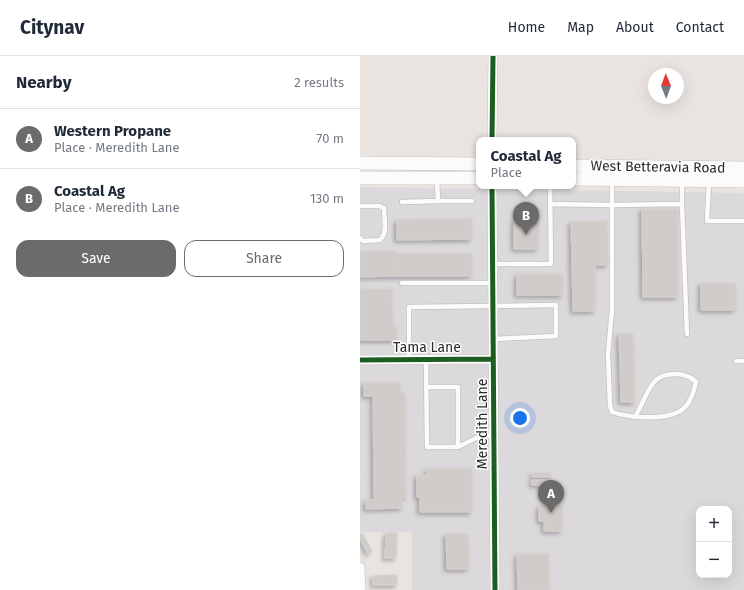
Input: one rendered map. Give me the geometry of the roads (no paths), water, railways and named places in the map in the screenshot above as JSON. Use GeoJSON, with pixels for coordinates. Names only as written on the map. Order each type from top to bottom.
{"type":"FeatureCollection","features":[{"type":"Feature","properties":{"kind":"main road"},"geometry":{"type":"LineString","coordinates":[[360,163],[476,164]]}},
{"type":"Feature","properties":{"kind":"main road","name":"West Betteravia Road"},"geometry":{"type":"LineString","coordinates":[[576,166],[744,168]]}},
{"type":"Feature","properties":{"kind":"main road"},"geometry":{"type":"LineString","coordinates":[[360,178],[476,178]]}},
{"type":"Feature","properties":{"kind":"main road","name":"West Betteravia Road"},"geometry":{"type":"LineString","coordinates":[[576,179],[744,181]]}},
{"type":"Feature","properties":{"kind":"street"},"geometry":{"type":"LineString","coordinates":[[492,137],[493,56]]}},
{"type":"Feature","properties":{"kind":"street","name":"Meredith Lane"},"geometry":{"type":"LineString","coordinates":[[492,189],[495,590]]}},
{"type":"Feature","properties":{"kind":"street","name":"Tama Lane"},"geometry":{"type":"LineString","coordinates":[[360,360],[493,359]]}},
{"type":"Feature","properties":{"kind":"street"},"geometry":{"type":"LineString","coordinates":[[360,567],[361,590]]}},
{"type":"Feature","properties":{"kind":"lane"},"geometry":{"type":"LineString","coordinates":[[437,178],[438,201]]}},
{"type":"Feature","properties":{"kind":"lane"},"geometry":{"type":"LineString","coordinates":[[612,180],[612,310],[608,354],[610,406],[612,412],[623,416],[635,417],[668,415],[683,409],[693,395],[696,382],[691,376],[678,374],[667,375],[655,381],[635,417]]}},
{"type":"Feature","properties":{"kind":"lane"},"geometry":{"type":"LineString","coordinates":[[682,180],[687,334]]}},
{"type":"Feature","properties":{"kind":"lane"},"geometry":{"type":"LineString","coordinates":[[709,180],[707,221],[744,221]]}},
{"type":"Feature","properties":{"kind":"lane"},"geometry":{"type":"LineString","coordinates":[[493,264],[551,264],[550,189]]}},
{"type":"Feature","properties":{"kind":"lane"},"geometry":{"type":"LineString","coordinates":[[402,202],[472,201]]}},
{"type":"Feature","properties":{"kind":"lane"},"geometry":{"type":"LineString","coordinates":[[550,204],[682,204]]}},
{"type":"Feature","properties":{"kind":"lane"},"geometry":{"type":"LineString","coordinates":[[360,206],[379,206],[384,208],[385,226],[384,237],[380,240],[363,241],[360,238]]}},
{"type":"Feature","properties":{"kind":"lane"},"geometry":{"type":"LineString","coordinates":[[402,283],[493,283]]}},
{"type":"Feature","properties":{"kind":"lane"},"geometry":{"type":"LineString","coordinates":[[409,359],[409,307],[556,305],[556,336],[493,339]]}},
{"type":"Feature","properties":{"kind":"lane"},"geometry":{"type":"LineString","coordinates":[[426,359],[427,447],[458,447],[480,436],[494,436]]}},
{"type":"Feature","properties":{"kind":"lane"},"geometry":{"type":"LineString","coordinates":[[736,361],[744,362]]}},
{"type":"Feature","properties":{"kind":"lane"},"geometry":{"type":"LineString","coordinates":[[426,387],[458,387],[458,447]]}},
{"type":"Feature","properties":{"kind":"place","name":"Coastal Ag"},"geometry":{"type":"Point","coordinates":[526,235]}},
{"type":"Feature","properties":{"kind":"place","name":"Western Propane"},"geometry":{"type":"Point","coordinates":[551,513]}}]}
